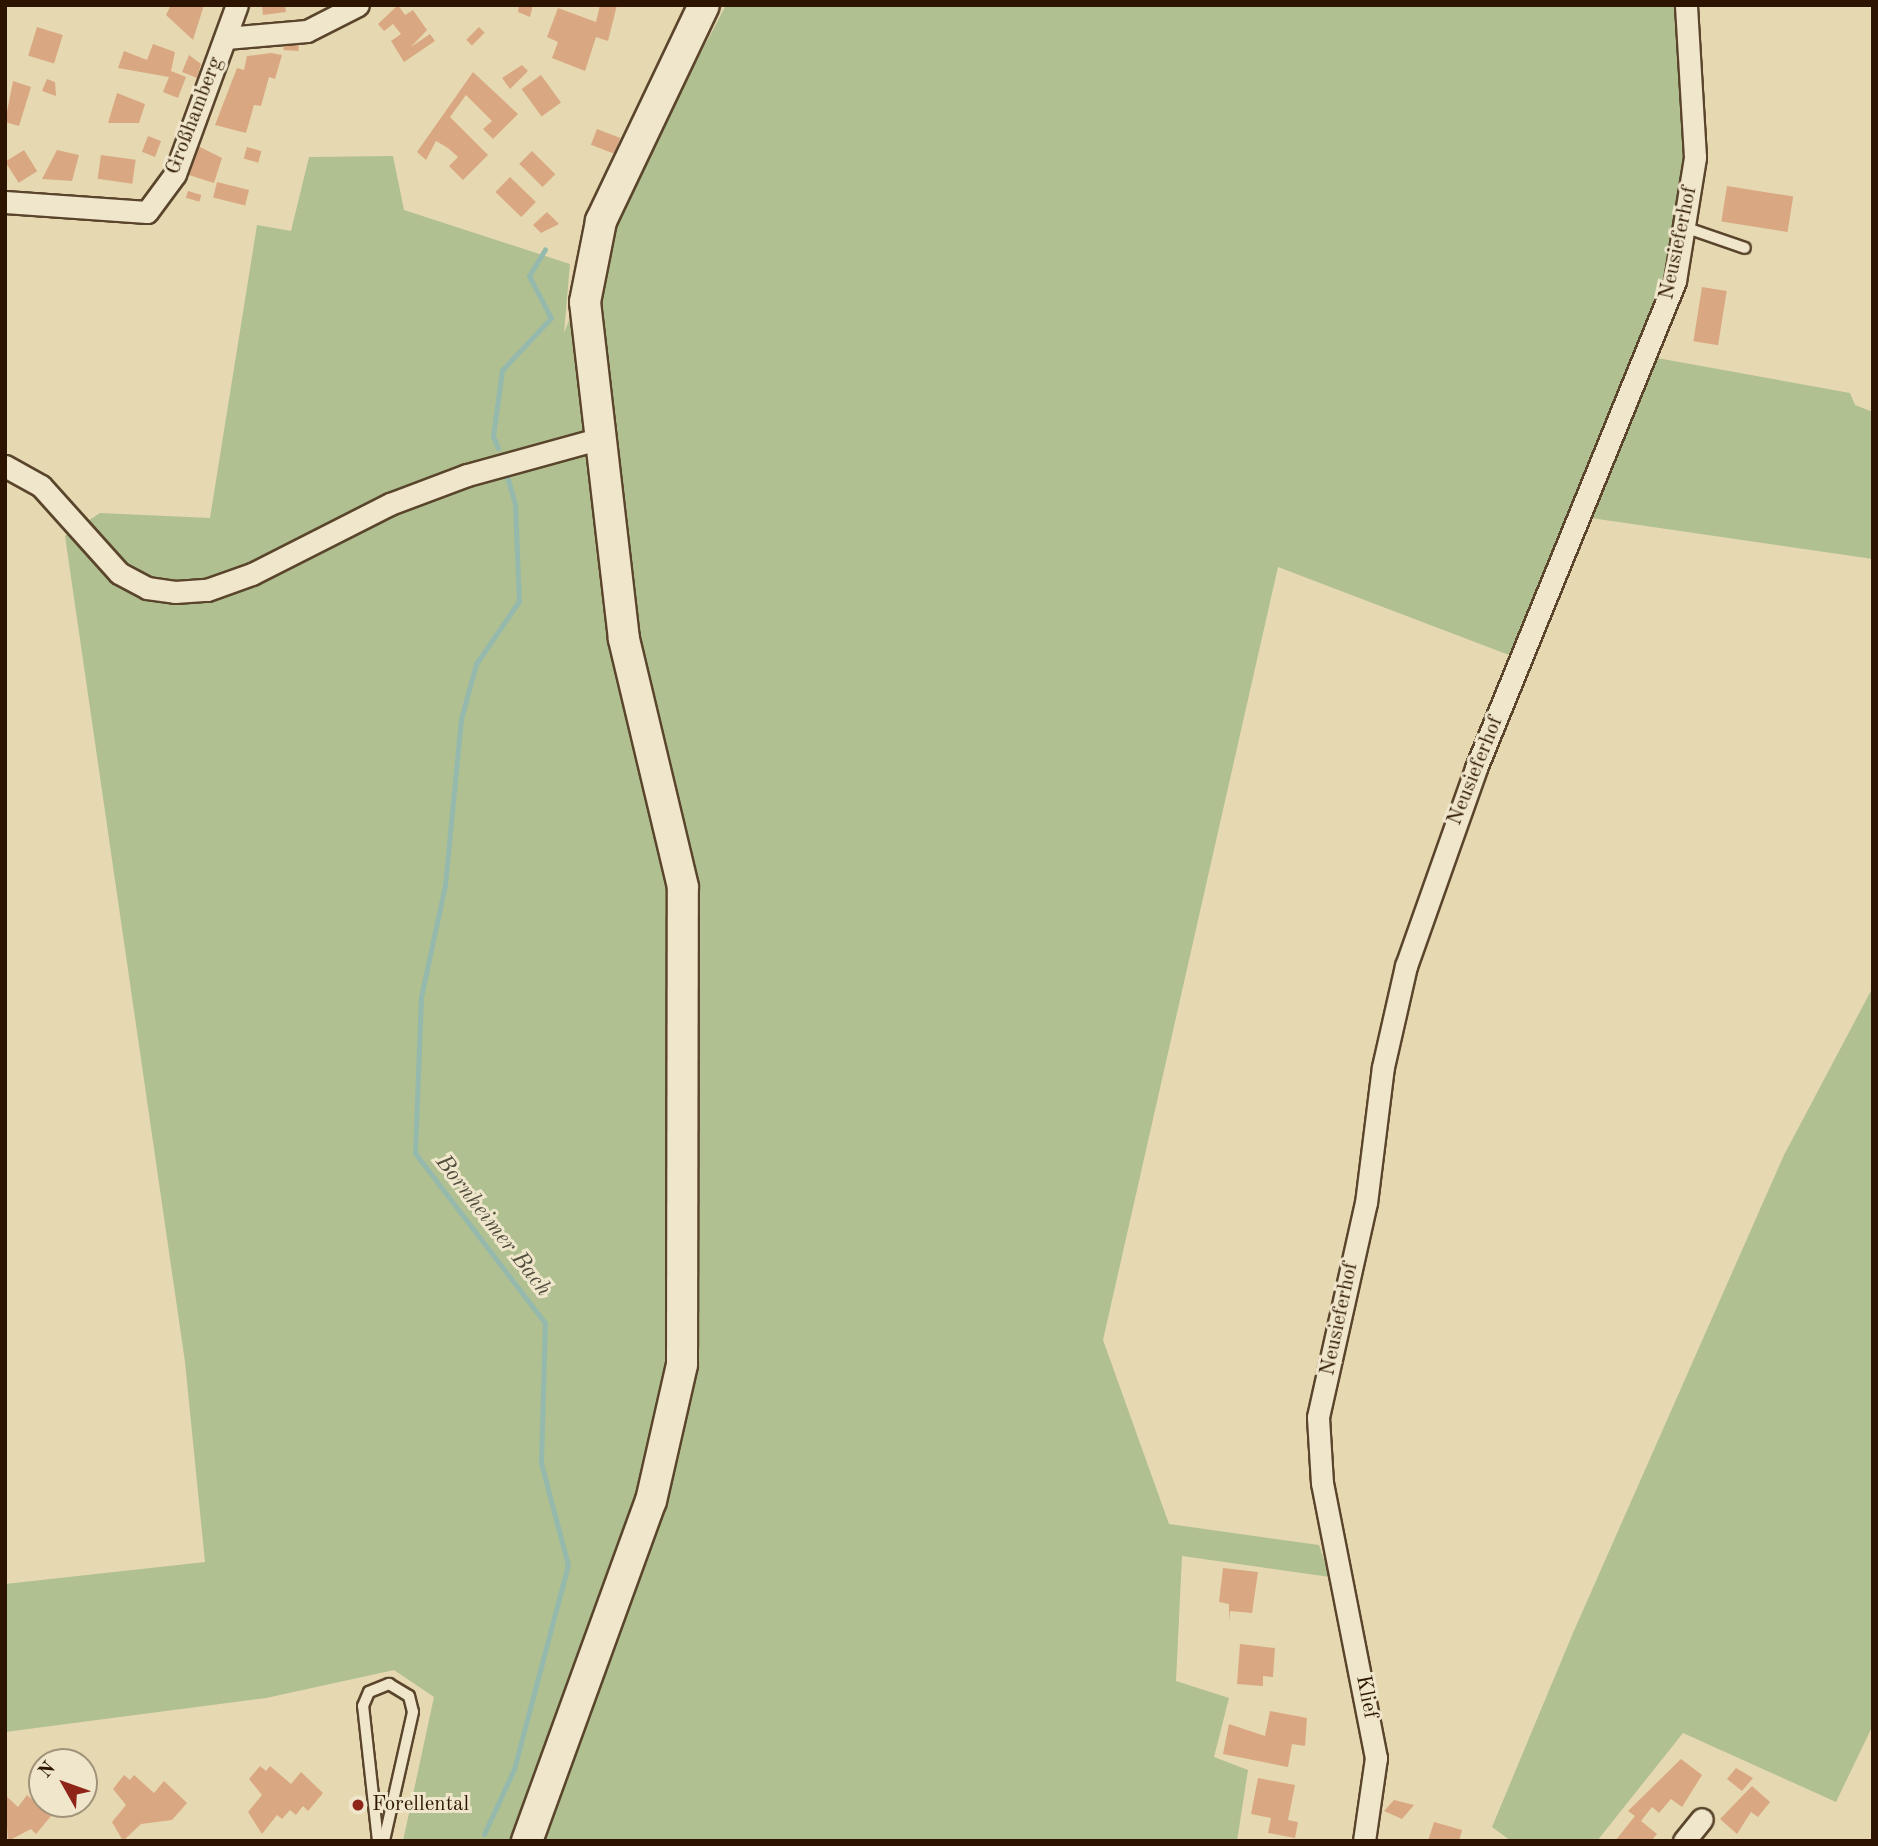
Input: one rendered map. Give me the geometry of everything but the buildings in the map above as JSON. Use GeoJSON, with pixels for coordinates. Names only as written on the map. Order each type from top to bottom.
{"type":"FeatureCollection","features":[{"type":"Feature","properties":{"kind":"street","name":"Großhamberg"},"geometry":{"type":"LineString","coordinates":[[5,202],[147,212],[175,174],[237,5]]}},
{"type":"Feature","properties":{"kind":"street","name":"Großhamberg"},"geometry":{"type":"LineString","coordinates":[[226,38],[307,31],[358,5]]}},
{"type":"Feature","properties":{"kind":"street"},"geometry":{"type":"LineString","coordinates":[[527,1841],[651,1500],[682,1365],[682,887],[624,639],[598,439],[585,302],[590,252],[704,5]]}},
{"type":"Feature","properties":{"kind":"street","name":"Neusieferhof"},"geometry":{"type":"LineString","coordinates":[[1335,1555],[1318,1417],[1366,1203],[1383,1067],[1405,966],[1476,768],[1655,338],[1687,228],[1695,156],[1686,5]]}},
{"type":"Feature","properties":{"kind":"street"},"geometry":{"type":"LineString","coordinates":[[5,466],[41,486],[119,573],[147,588],[175,592],[207,590],[252,574],[390,504],[467,475],[598,439]]}},
{"type":"Feature","properties":{"kind":"street","name":"Klief"},"geometry":{"type":"LineString","coordinates":[[1335,1555],[1376,1758],[1364,1841]]}},
{"type":"Feature","properties":{"kind":"street"},"geometry":{"type":"LineString","coordinates":[[1684,1841],[1702,1819]]}},
{"type":"Feature","properties":{"kind":"lane"},"geometry":{"type":"LineString","coordinates":[[1687,228],[1745,248]]}},
{"type":"Feature","properties":{"kind":"lane"},"geometry":{"type":"LineString","coordinates":[[377,1841],[363,1706],[369,1692],[389,1684],[409,1696],[413,1712],[384,1841]]}},
{"type":"Feature","properties":{"kind":"green space"},"geometry":{"type":"Polygon","coordinates":[[[726,5],[1686,5],[1694,106],[1682,229],[1651,338],[1509,655],[1278,567],[1103,1340],[1169,1524],[1319,1545],[1330,1577],[1182,1556],[1176,1681],[1229,1698],[1214,1757],[1248,1770],[1237,1841],[403,1841],[434,1697],[394,1670],[266,1698],[5,1732],[5,1584],[205,1562],[185,1362],[65,536],[100,513],[210,518],[257,225],[291,231],[309,157],[393,156],[404,210],[570,264],[564,333],[597,250],[726,5]]]}},
{"type":"Feature","properties":{"kind":"green space"},"geometry":{"type":"Polygon","coordinates":[[[1657,358],[1850,393],[1855,405],[1873,412],[1873,559],[1591,518],[1657,358]]]}},
{"type":"Feature","properties":{"kind":"green space"},"geometry":{"type":"Polygon","coordinates":[[[1873,987],[1873,1725],[1836,1802],[1683,1733],[1597,1841],[1511,1841],[1492,1827],[1573,1633],[1784,1155],[1873,987]]]}},
{"type":"Feature","properties":{"kind":"waterway","name":"Bornheimer Bach"},"geometry":{"type":"LineString","coordinates":[[498,448],[493,436],[502,370],[551,318],[529,276],[545,249]]}},
{"type":"Feature","properties":{"kind":"waterway","name":"Bornheimer Bach"},"geometry":{"type":"LineString","coordinates":[[484,1834],[514,1769],[568,1565],[541,1463],[545,1323],[415,1153],[421,997],[445,885],[461,719],[476,664],[519,601],[515,504],[506,473]]}},
{"type":"Feature","properties":{"kind":"place","name":"Forellental"},"geometry":{"type":"Point","coordinates":[358,1805]}}]}
